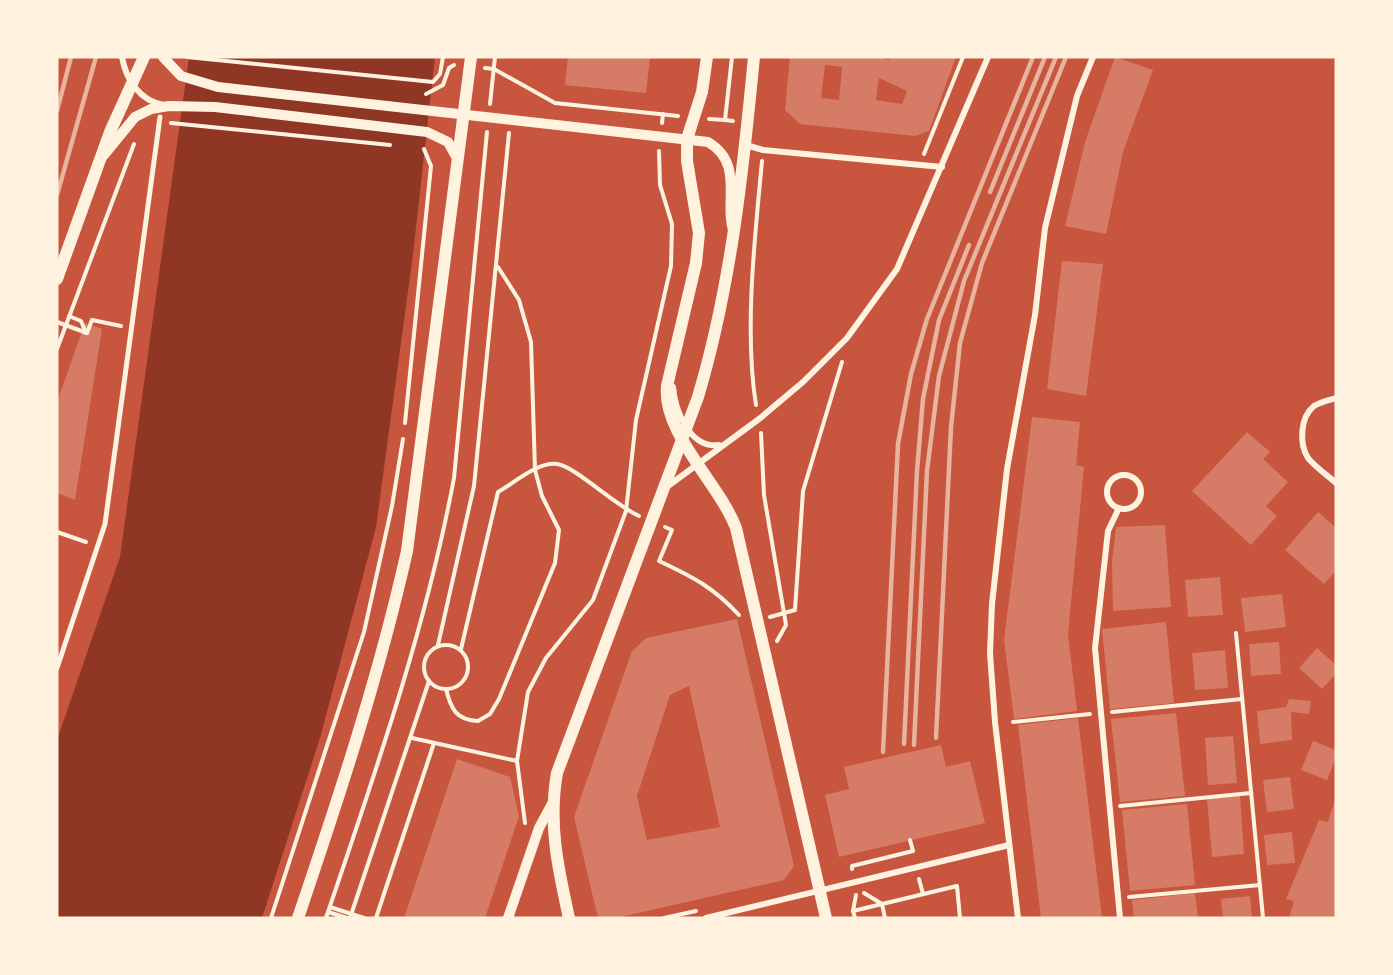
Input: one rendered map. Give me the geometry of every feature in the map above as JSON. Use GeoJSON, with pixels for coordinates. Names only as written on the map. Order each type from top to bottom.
{"type":"FeatureCollection","features":[{"type":"Feature","properties":{"kind":"main road"},"geometry":{"type":"LineString","coordinates":[[57,279],[100,160],[144,57]]}},
{"type":"Feature","properties":{"kind":"main road"},"geometry":{"type":"LineString","coordinates":[[298,918],[355,750],[392,620],[407,551],[471,57]]}},
{"type":"Feature","properties":{"kind":"main road"},"geometry":{"type":"LineString","coordinates":[[707,57],[702,93],[687,138],[687,161],[699,233],[694,273],[667,386],[666,406],[685,433],[698,462],[730,514],[826,918]]}},
{"type":"Feature","properties":{"kind":"main road"},"geometry":{"type":"LineString","coordinates":[[569,918],[555,856],[552,804],[561,760],[685,433],[720,316],[734,234],[754,57]]}},
{"type":"Feature","properties":{"kind":"street"},"geometry":{"type":"LineString","coordinates":[[122,57],[132,84],[149,100],[169,106]]}},
{"type":"Feature","properties":{"kind":"street"},"geometry":{"type":"LineString","coordinates":[[660,498],[678,476],[759,419],[802,382],[851,332],[897,269],[988,57]]}},
{"type":"Feature","properties":{"kind":"street"},"geometry":{"type":"LineString","coordinates":[[1018,918],[990,653],[992,604],[1007,469],[1035,315],[1046,228],[1077,96],[1093,57]]}},
{"type":"Feature","properties":{"kind":"street"},"geometry":{"type":"LineString","coordinates":[[166,61],[186,79],[218,87],[465,115],[511,118],[708,142],[717,147],[729,163],[732,182],[729,218],[734,234]]}},
{"type":"Feature","properties":{"kind":"street"},"geometry":{"type":"LineString","coordinates":[[100,160],[135,117],[151,109],[183,106],[215,107],[427,132],[448,142],[459,163]]}},
{"type":"Feature","properties":{"kind":"street"},"geometry":{"type":"LineString","coordinates":[[57,668],[105,524],[160,117]]}},
{"type":"Feature","properties":{"kind":"street"},"geometry":{"type":"LineString","coordinates":[[745,145],[763,150],[942,167]]}},
{"type":"Feature","properties":{"kind":"street"},"geometry":{"type":"LineString","coordinates":[[1336,398],[1314,406],[1303,428],[1303,447],[1309,460],[1336,483]]}},
{"type":"Feature","properties":{"kind":"street"},"geometry":{"type":"LineString","coordinates":[[685,433],[701,443],[722,445]]}},
{"type":"Feature","properties":{"kind":"street"},"geometry":{"type":"LineString","coordinates":[[1116,477],[1131,477],[1141,488],[1140,498],[1129,508],[1119,508],[1109,498],[1110,484],[1116,477]]}},
{"type":"Feature","properties":{"kind":"street"},"geometry":{"type":"LineString","coordinates":[[1119,508],[1108,531],[1096,626],[1096,662],[1120,918]]}},
{"type":"Feature","properties":{"kind":"street"},"geometry":{"type":"LineString","coordinates":[[508,918],[539,828],[552,804]]}},
{"type":"Feature","properties":{"kind":"street"},"geometry":{"type":"LineString","coordinates":[[706,918],[1009,845]]}},
{"type":"Feature","properties":{"kind":"path"},"geometry":{"type":"LineString","coordinates":[[188,57],[433,82],[440,74],[442,57]]}},
{"type":"Feature","properties":{"kind":"path"},"geometry":{"type":"LineString","coordinates":[[326,918],[384,747],[446,521],[454,478],[495,57]]}},
{"type":"Feature","properties":{"kind":"path"},"geometry":{"type":"LineString","coordinates":[[725,120],[732,57]]}},
{"type":"Feature","properties":{"kind":"path"},"geometry":{"type":"LineString","coordinates":[[920,165],[963,57]]}},
{"type":"Feature","properties":{"kind":"path"},"geometry":{"type":"LineString","coordinates":[[494,69],[555,103],[748,122]]}},
{"type":"Feature","properties":{"kind":"path"},"geometry":{"type":"LineString","coordinates":[[522,833],[525,823],[517,761],[528,692],[546,658],[593,600],[626,510],[636,420],[671,266],[672,224],[660,185],[657,164],[663,114]]}},
{"type":"Feature","properties":{"kind":"path"},"geometry":{"type":"LineString","coordinates":[[438,645],[474,486],[511,118]]}},
{"type":"Feature","properties":{"kind":"path"},"geometry":{"type":"LineString","coordinates":[[180,124],[402,147]]}},
{"type":"Feature","properties":{"kind":"path"},"geometry":{"type":"LineString","coordinates":[[57,349],[135,142]]}},
{"type":"Feature","properties":{"kind":"path"},"geometry":{"type":"LineString","coordinates":[[272,918],[364,632],[392,506],[404,433],[431,166],[425,149],[414,148]]}},
{"type":"Feature","properties":{"kind":"path"},"geometry":{"type":"LineString","coordinates":[[763,150],[753,278],[753,354],[764,495],[786,625],[776,643]]}},
{"type":"Feature","properties":{"kind":"path"},"geometry":{"type":"LineString","coordinates":[[446,689],[451,709],[457,716],[478,721],[490,714],[499,699],[555,563],[559,530],[542,496],[535,470],[531,342],[519,300],[497,266]]}},
{"type":"Feature","properties":{"kind":"path"},"geometry":{"type":"LineString","coordinates":[[69,316],[81,321],[87,333]]}},
{"type":"Feature","properties":{"kind":"path"},"geometry":{"type":"LineString","coordinates":[[87,333],[92,320],[132,328]]}},
{"type":"Feature","properties":{"kind":"path"},"geometry":{"type":"LineString","coordinates":[[57,322],[87,333]]}},
{"type":"Feature","properties":{"kind":"path"},"geometry":{"type":"LineString","coordinates":[[461,650],[498,492],[535,470],[555,464],[570,468],[626,510],[672,530],[659,561],[702,581],[718,592],[745,621],[795,610],[803,491],[851,332]]}},
{"type":"Feature","properties":{"kind":"path"},"geometry":{"type":"LineString","coordinates":[[57,532],[98,547]]}},
{"type":"Feature","properties":{"kind":"path"},"geometry":{"type":"LineString","coordinates":[[1236,633],[1263,918]]}},
{"type":"Feature","properties":{"kind":"path"},"geometry":{"type":"LineString","coordinates":[[450,644],[461,650],[468,661],[467,674],[459,685],[446,689],[429,681],[425,675],[424,661],[427,654],[438,645],[450,644]]}},
{"type":"Feature","properties":{"kind":"path"},"geometry":{"type":"LineString","coordinates":[[350,917],[412,738],[429,681]]}},
{"type":"Feature","properties":{"kind":"path"},"geometry":{"type":"LineString","coordinates":[[1013,722],[1242,699]]}},
{"type":"Feature","properties":{"kind":"path"},"geometry":{"type":"LineString","coordinates":[[412,738],[517,761]]}},
{"type":"Feature","properties":{"kind":"path"},"geometry":{"type":"LineString","coordinates":[[376,918],[435,743]]}},
{"type":"Feature","properties":{"kind":"path"},"geometry":{"type":"LineString","coordinates":[[1121,806],[1251,793]]}},
{"type":"Feature","properties":{"kind":"path"},"geometry":{"type":"LineString","coordinates":[[1130,897],[1260,885]]}},
{"type":"Feature","properties":{"kind":"path"},"geometry":{"type":"LineString","coordinates":[[853,911],[957,886],[960,918]]}},
{"type":"Feature","properties":{"kind":"path"},"geometry":{"type":"LineString","coordinates":[[855,918],[853,911],[857,889]]}},
{"type":"Feature","properties":{"kind":"path"},"geometry":{"type":"LineString","coordinates":[[329,909],[350,917],[364,918]]}},
{"type":"Feature","properties":{"kind":"shaded area"},"geometry":{"type":"Polygon","coordinates":[[[189,57],[435,57],[413,254],[376,527],[320,738],[262,918],[57,918],[57,740],[120,557],[189,57]]]}},
{"type":"Feature","properties":{"kind":"building"},"geometry":{"type":"Polygon","coordinates":[[[568,57],[650,57],[646,93],[565,85],[568,57]]]}},
{"type":"Feature","properties":{"kind":"building"},"geometry":{"type":"Polygon","coordinates":[[[790,57],[880,57],[889,60],[890,57],[956,57],[929,131],[915,136],[800,124],[785,110],[790,57]],[[825,65],[821,98],[839,100],[842,67],[825,65]],[[879,78],[876,100],[902,104],[907,91],[879,78]]]}},
{"type":"Feature","properties":{"kind":"building"},"geometry":{"type":"Polygon","coordinates":[[[1115,57],[1153,70],[1123,152],[1106,234],[1065,226],[1085,142],[1115,57]]]}},
{"type":"Feature","properties":{"kind":"building"},"geometry":{"type":"Polygon","coordinates":[[[1062,261],[1103,264],[1086,396],[1047,389],[1062,261]]]}},
{"type":"Feature","properties":{"kind":"building"},"geometry":{"type":"Polygon","coordinates":[[[85,323],[102,329],[75,500],[57,493],[57,402],[85,323]]]}},
{"type":"Feature","properties":{"kind":"building"},"geometry":{"type":"Polygon","coordinates":[[[1032,417],[1080,422],[1076,465],[1084,467],[1068,634],[1077,711],[1014,719],[1004,640],[1032,417]]]}},
{"type":"Feature","properties":{"kind":"building"},"geometry":{"type":"Polygon","coordinates":[[[1247,432],[1270,452],[1263,459],[1288,482],[1266,506],[1277,516],[1251,545],[1192,491],[1247,432]]]}},
{"type":"Feature","properties":{"kind":"building"},"geometry":{"type":"Polygon","coordinates":[[[1318,512],[1336,528],[1336,571],[1324,584],[1285,550],[1318,512]]]}},
{"type":"Feature","properties":{"kind":"building"},"geometry":{"type":"Polygon","coordinates":[[[1165,525],[1171,607],[1113,611],[1112,561],[1116,527],[1165,525]]]}},
{"type":"Feature","properties":{"kind":"building"},"geometry":{"type":"Polygon","coordinates":[[[1220,577],[1223,615],[1188,617],[1185,580],[1220,577]]]}},
{"type":"Feature","properties":{"kind":"building"},"geometry":{"type":"Polygon","coordinates":[[[1282,594],[1286,627],[1245,632],[1241,598],[1282,594]]]}},
{"type":"Feature","properties":{"kind":"building"},"geometry":{"type":"Polygon","coordinates":[[[737,619],[794,866],[784,880],[616,918],[600,918],[597,914],[574,817],[632,651],[646,638],[737,619]],[[689,686],[670,695],[637,796],[647,840],[720,827],[689,686]]]}},
{"type":"Feature","properties":{"kind":"building"},"geometry":{"type":"Polygon","coordinates":[[[1166,622],[1174,703],[1110,709],[1102,629],[1166,622]]]}},
{"type":"Feature","properties":{"kind":"building"},"geometry":{"type":"Polygon","coordinates":[[[1279,642],[1281,674],[1251,676],[1249,644],[1279,642]]]}},
{"type":"Feature","properties":{"kind":"building"},"geometry":{"type":"Polygon","coordinates":[[[1317,648],[1336,665],[1336,674],[1322,689],[1299,668],[1317,648]]]}},
{"type":"Feature","properties":{"kind":"building"},"geometry":{"type":"Polygon","coordinates":[[[1225,650],[1228,688],[1195,690],[1192,653],[1225,650]]]}},
{"type":"Feature","properties":{"kind":"building"},"geometry":{"type":"Polygon","coordinates":[[[1289,699],[1311,701],[1309,714],[1291,712],[1292,740],[1260,744],[1257,711],[1286,707],[1289,699]]]}},
{"type":"Feature","properties":{"kind":"building"},"geometry":{"type":"Polygon","coordinates":[[[1176,713],[1185,796],[1120,802],[1111,719],[1176,713]]]}},
{"type":"Feature","properties":{"kind":"building"},"geometry":{"type":"Polygon","coordinates":[[[1078,718],[1102,918],[1041,918],[1018,725],[1078,718]]]}},
{"type":"Feature","properties":{"kind":"building"},"geometry":{"type":"Polygon","coordinates":[[[1233,736],[1237,783],[1208,785],[1205,738],[1233,736]]]}},
{"type":"Feature","properties":{"kind":"building"},"geometry":{"type":"Polygon","coordinates":[[[1313,741],[1336,750],[1336,758],[1327,780],[1301,770],[1313,741]]]}},
{"type":"Feature","properties":{"kind":"building"},"geometry":{"type":"Polygon","coordinates":[[[941,745],[946,767],[970,761],[985,823],[839,857],[825,795],[849,789],[844,767],[941,745]]]}},
{"type":"Feature","properties":{"kind":"building"},"geometry":{"type":"Polygon","coordinates":[[[457,759],[510,777],[519,816],[485,918],[404,918],[457,759]]]}},
{"type":"Feature","properties":{"kind":"building"},"geometry":{"type":"Polygon","coordinates":[[[1290,777],[1294,809],[1267,812],[1263,780],[1290,777]]]}},
{"type":"Feature","properties":{"kind":"building"},"geometry":{"type":"Polygon","coordinates":[[[1240,796],[1244,854],[1212,857],[1207,799],[1240,796]]]}},
{"type":"Feature","properties":{"kind":"building"},"geometry":{"type":"Polygon","coordinates":[[[1336,797],[1336,918],[1289,918],[1294,901],[1286,899],[1319,820],[1328,822],[1336,797]]]}},
{"type":"Feature","properties":{"kind":"building"},"geometry":{"type":"Polygon","coordinates":[[[1187,804],[1195,885],[1130,891],[1122,810],[1187,804]]]}},
{"type":"Feature","properties":{"kind":"building"},"geometry":{"type":"Polygon","coordinates":[[[1292,832],[1295,863],[1267,865],[1264,835],[1292,832]]]}},
{"type":"Feature","properties":{"kind":"building"},"geometry":{"type":"Polygon","coordinates":[[[1195,893],[1198,918],[1134,918],[1132,900],[1195,893]]]}},
{"type":"Feature","properties":{"kind":"building"},"geometry":{"type":"Polygon","coordinates":[[[1250,896],[1252,918],[1223,918],[1221,899],[1250,896]]]}},
{"type":"Feature","properties":{"kind":"railway"},"geometry":{"type":"LineString","coordinates":[[57,111],[71,57]]}},
{"type":"Feature","properties":{"kind":"railway"},"geometry":{"type":"LineString","coordinates":[[57,195],[96,57]]}},
{"type":"Feature","properties":{"kind":"railway"},"geometry":{"type":"LineString","coordinates":[[883,752],[898,444],[911,374],[927,319],[1033,57]]}},
{"type":"Feature","properties":{"kind":"railway"},"geometry":{"type":"LineString","coordinates":[[990,192],[1045,57]]}},
{"type":"Feature","properties":{"kind":"railway"},"geometry":{"type":"LineString","coordinates":[[914,745],[927,471],[939,376],[964,281],[1056,57]]}},
{"type":"Feature","properties":{"kind":"railway"},"geometry":{"type":"LineString","coordinates":[[936,738],[951,427],[960,343],[982,263],[1066,57]]}},
{"type":"Feature","properties":{"kind":"railway"},"geometry":{"type":"LineString","coordinates":[[904,744],[917,471],[923,399],[939,320],[969,245]]}}]}
